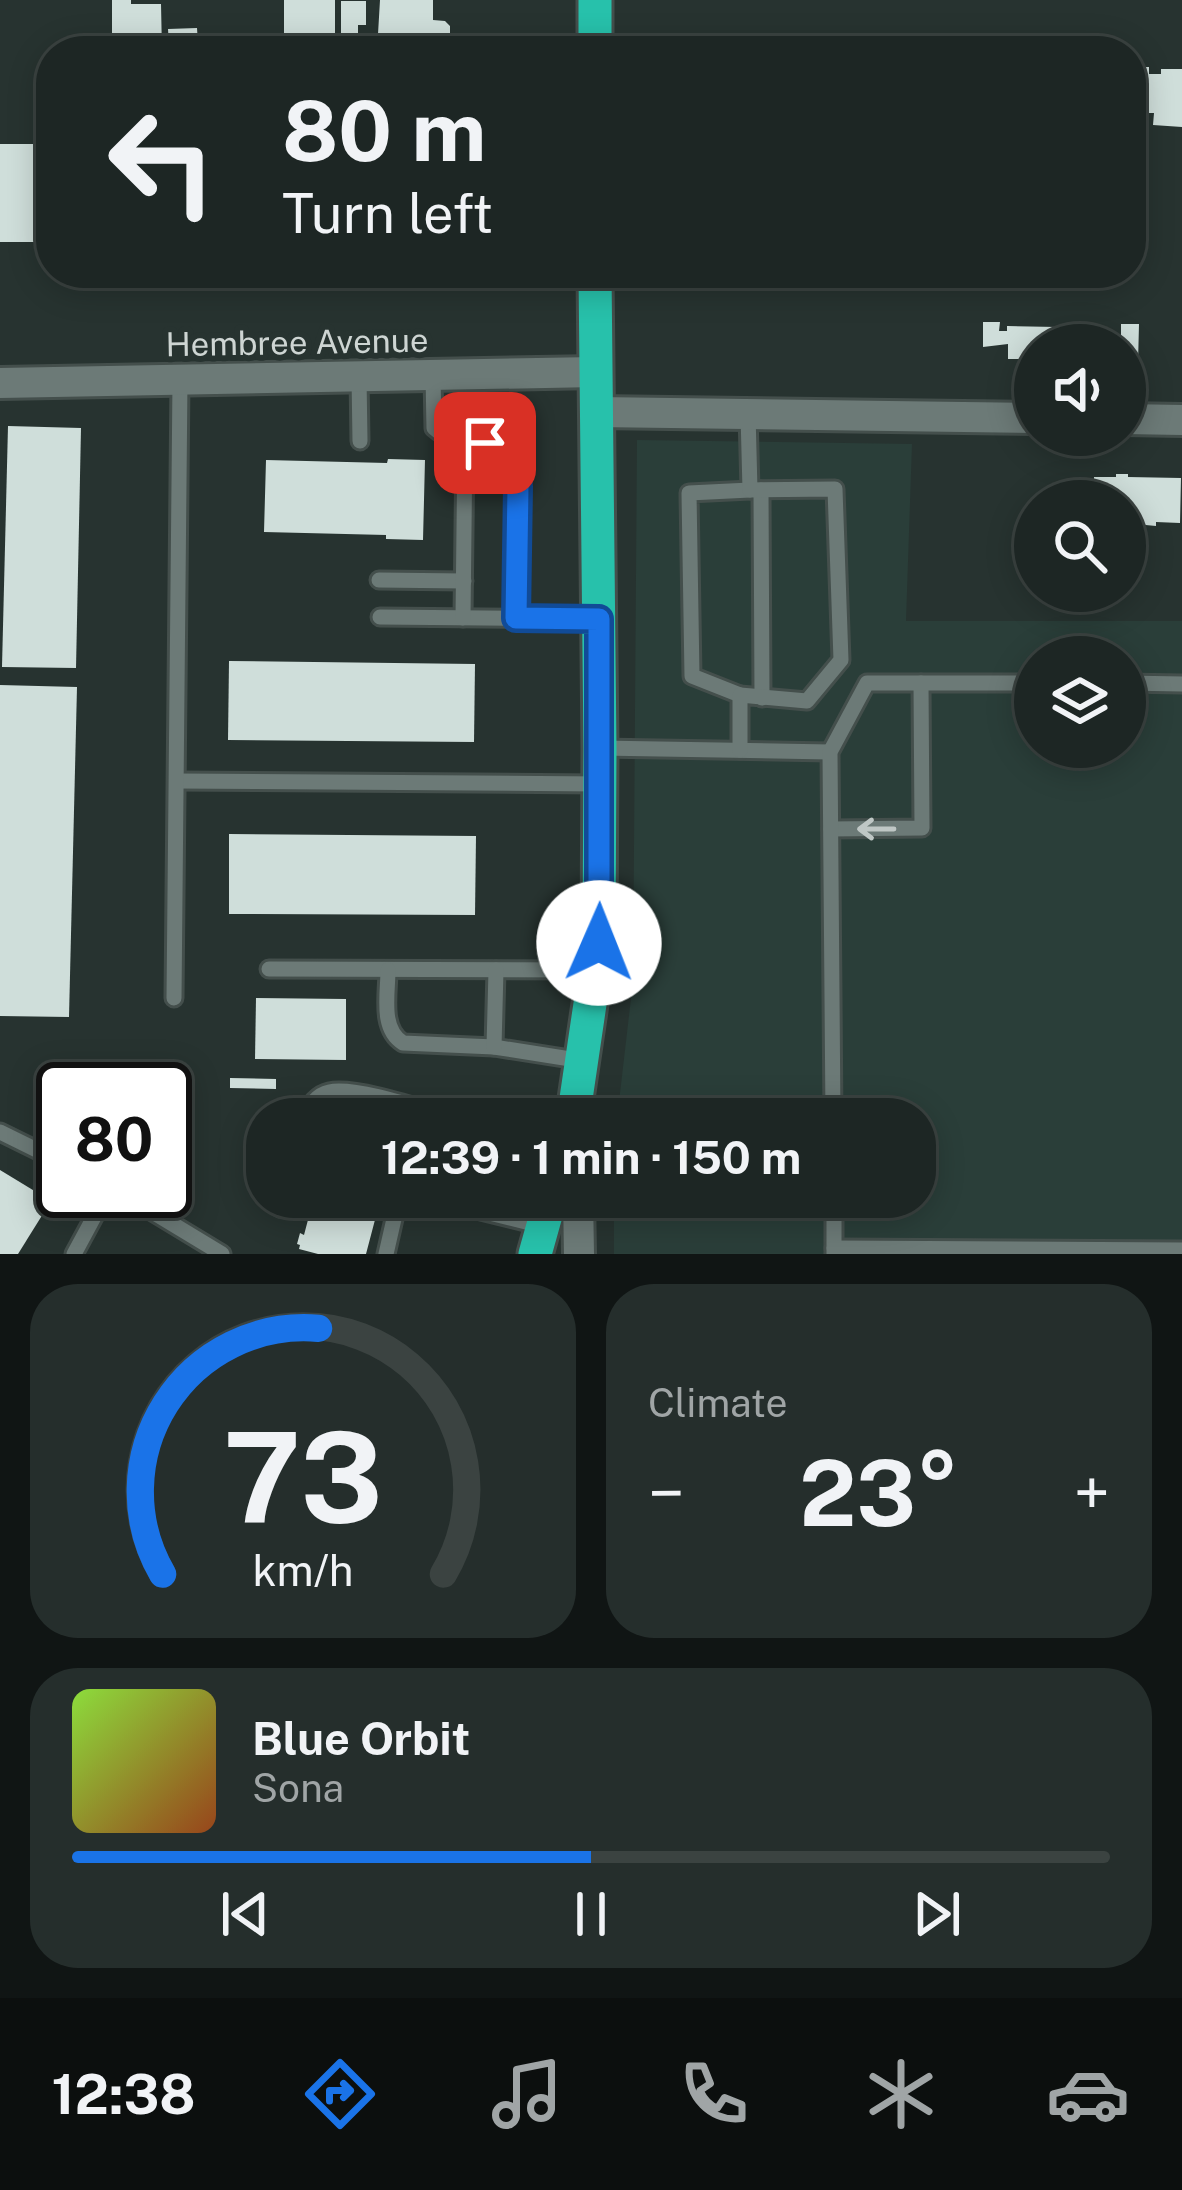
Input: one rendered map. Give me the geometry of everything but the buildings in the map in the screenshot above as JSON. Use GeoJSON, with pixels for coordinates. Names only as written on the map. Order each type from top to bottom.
{"type":"FeatureCollection","features":[{"type":"Feature","properties":{"kind":"highway"},"geometry":{"type":"LineString","coordinates":[[595,0],[595,36]]}},
{"type":"Feature","properties":{"kind":"highway"},"geometry":{"type":"LineString","coordinates":[[577,1098],[599,943],[596,288]]}},
{"type":"Feature","properties":{"kind":"street","name":"Hembree Avenue"},"geometry":{"type":"LineString","coordinates":[[0,383],[596,372]]}},
{"type":"Feature","properties":{"kind":"street"},"geometry":{"type":"LineString","coordinates":[[596,412],[1014,418]]}},
{"type":"Feature","properties":{"kind":"street"},"geometry":{"type":"LineString","coordinates":[[1146,419],[1182,420]]}},
{"type":"Feature","properties":{"kind":"street"},"geometry":{"type":"LineString","coordinates":[[578,1218],[579,1254]]}},
{"type":"Feature","properties":{"kind":"lane"},"geometry":{"type":"LineString","coordinates":[[433,375],[434,428],[443,436],[496,448],[514,472],[518,486],[516,618]]}},
{"type":"Feature","properties":{"kind":"lane"},"geometry":{"type":"LineString","coordinates":[[359,376],[360,441]]}},
{"type":"Feature","properties":{"kind":"lane"},"geometry":{"type":"LineString","coordinates":[[174,998],[180,380]]}},
{"type":"Feature","properties":{"kind":"lane"},"geometry":{"type":"LineString","coordinates":[[748,414],[756,490],[762,698]]}},
{"type":"Feature","properties":{"kind":"lane"},"geometry":{"type":"LineString","coordinates":[[463,617],[465,441]]}},
{"type":"Feature","properties":{"kind":"lane"},"geometry":{"type":"LineString","coordinates":[[835,489],[842,660],[808,701],[740,695],[692,676],[688,493],[756,490],[835,489]]}},
{"type":"Feature","properties":{"kind":"lane"},"geometry":{"type":"LineString","coordinates":[[379,580],[464,581]]}},
{"type":"Feature","properties":{"kind":"lane"},"geometry":{"type":"LineString","coordinates":[[380,617],[599,619]]}},
{"type":"Feature","properties":{"kind":"lane"},"geometry":{"type":"LineString","coordinates":[[833,1098],[830,752],[866,683],[1014,683]]}},
{"type":"Feature","properties":{"kind":"lane"},"geometry":{"type":"LineString","coordinates":[[830,829],[922,828],[921,683]]}},
{"type":"Feature","properties":{"kind":"lane"},"geometry":{"type":"LineString","coordinates":[[1146,683],[1182,684]]}},
{"type":"Feature","properties":{"kind":"lane"},"geometry":{"type":"LineString","coordinates":[[740,695],[740,750]]}},
{"type":"Feature","properties":{"kind":"lane"},"geometry":{"type":"LineString","coordinates":[[600,748],[830,752]]}},
{"type":"Feature","properties":{"kind":"lane"},"geometry":{"type":"LineString","coordinates":[[177,781],[600,784]]}},
{"type":"Feature","properties":{"kind":"lane"},"geometry":{"type":"LineString","coordinates":[[269,969],[595,970]]}},
{"type":"Feature","properties":{"kind":"lane"},"geometry":{"type":"LineString","coordinates":[[388,970],[388,1027],[404,1043],[494,1047],[583,1061]]}},
{"type":"Feature","properties":{"kind":"lane"},"geometry":{"type":"LineString","coordinates":[[494,1047],[496,970]]}},
{"type":"Feature","properties":{"kind":"lane"},"geometry":{"type":"LineString","coordinates":[[318,1098],[326,1092],[346,1092],[370,1098]]}},
{"type":"Feature","properties":{"kind":"lane"},"geometry":{"type":"LineString","coordinates":[[0,1132],[36,1150]]}},
{"type":"Feature","properties":{"kind":"lane"},"geometry":{"type":"LineString","coordinates":[[74,1254],[93,1218]]}},
{"type":"Feature","properties":{"kind":"lane"},"geometry":{"type":"LineString","coordinates":[[163,1218],[222,1254]]}},
{"type":"Feature","properties":{"kind":"lane"},"geometry":{"type":"LineString","coordinates":[[386,1254],[394,1218]]}},
{"type":"Feature","properties":{"kind":"lane"},"geometry":{"type":"LineString","coordinates":[[511,1218],[542,1226]]}},
{"type":"Feature","properties":{"kind":"lane"},"geometry":{"type":"LineString","coordinates":[[834,1218],[834,1251],[1182,1250]]}},
{"type":"Feature","properties":{"kind":"shaded area"},"geometry":{"type":"Polygon","coordinates":[[[637,440],[912,444],[906,621],[1182,621],[1182,1254],[614,1254],[614,1218],[936,1218],[936,1098],[619,1098],[633,981],[637,440]]]}},
{"type":"Feature","properties":{"kind":"route"},"geometry":{"type":"LineString","coordinates":[[485,443],[508,458],[518,486],[516,618],[599,619],[599,943]]}}]}
